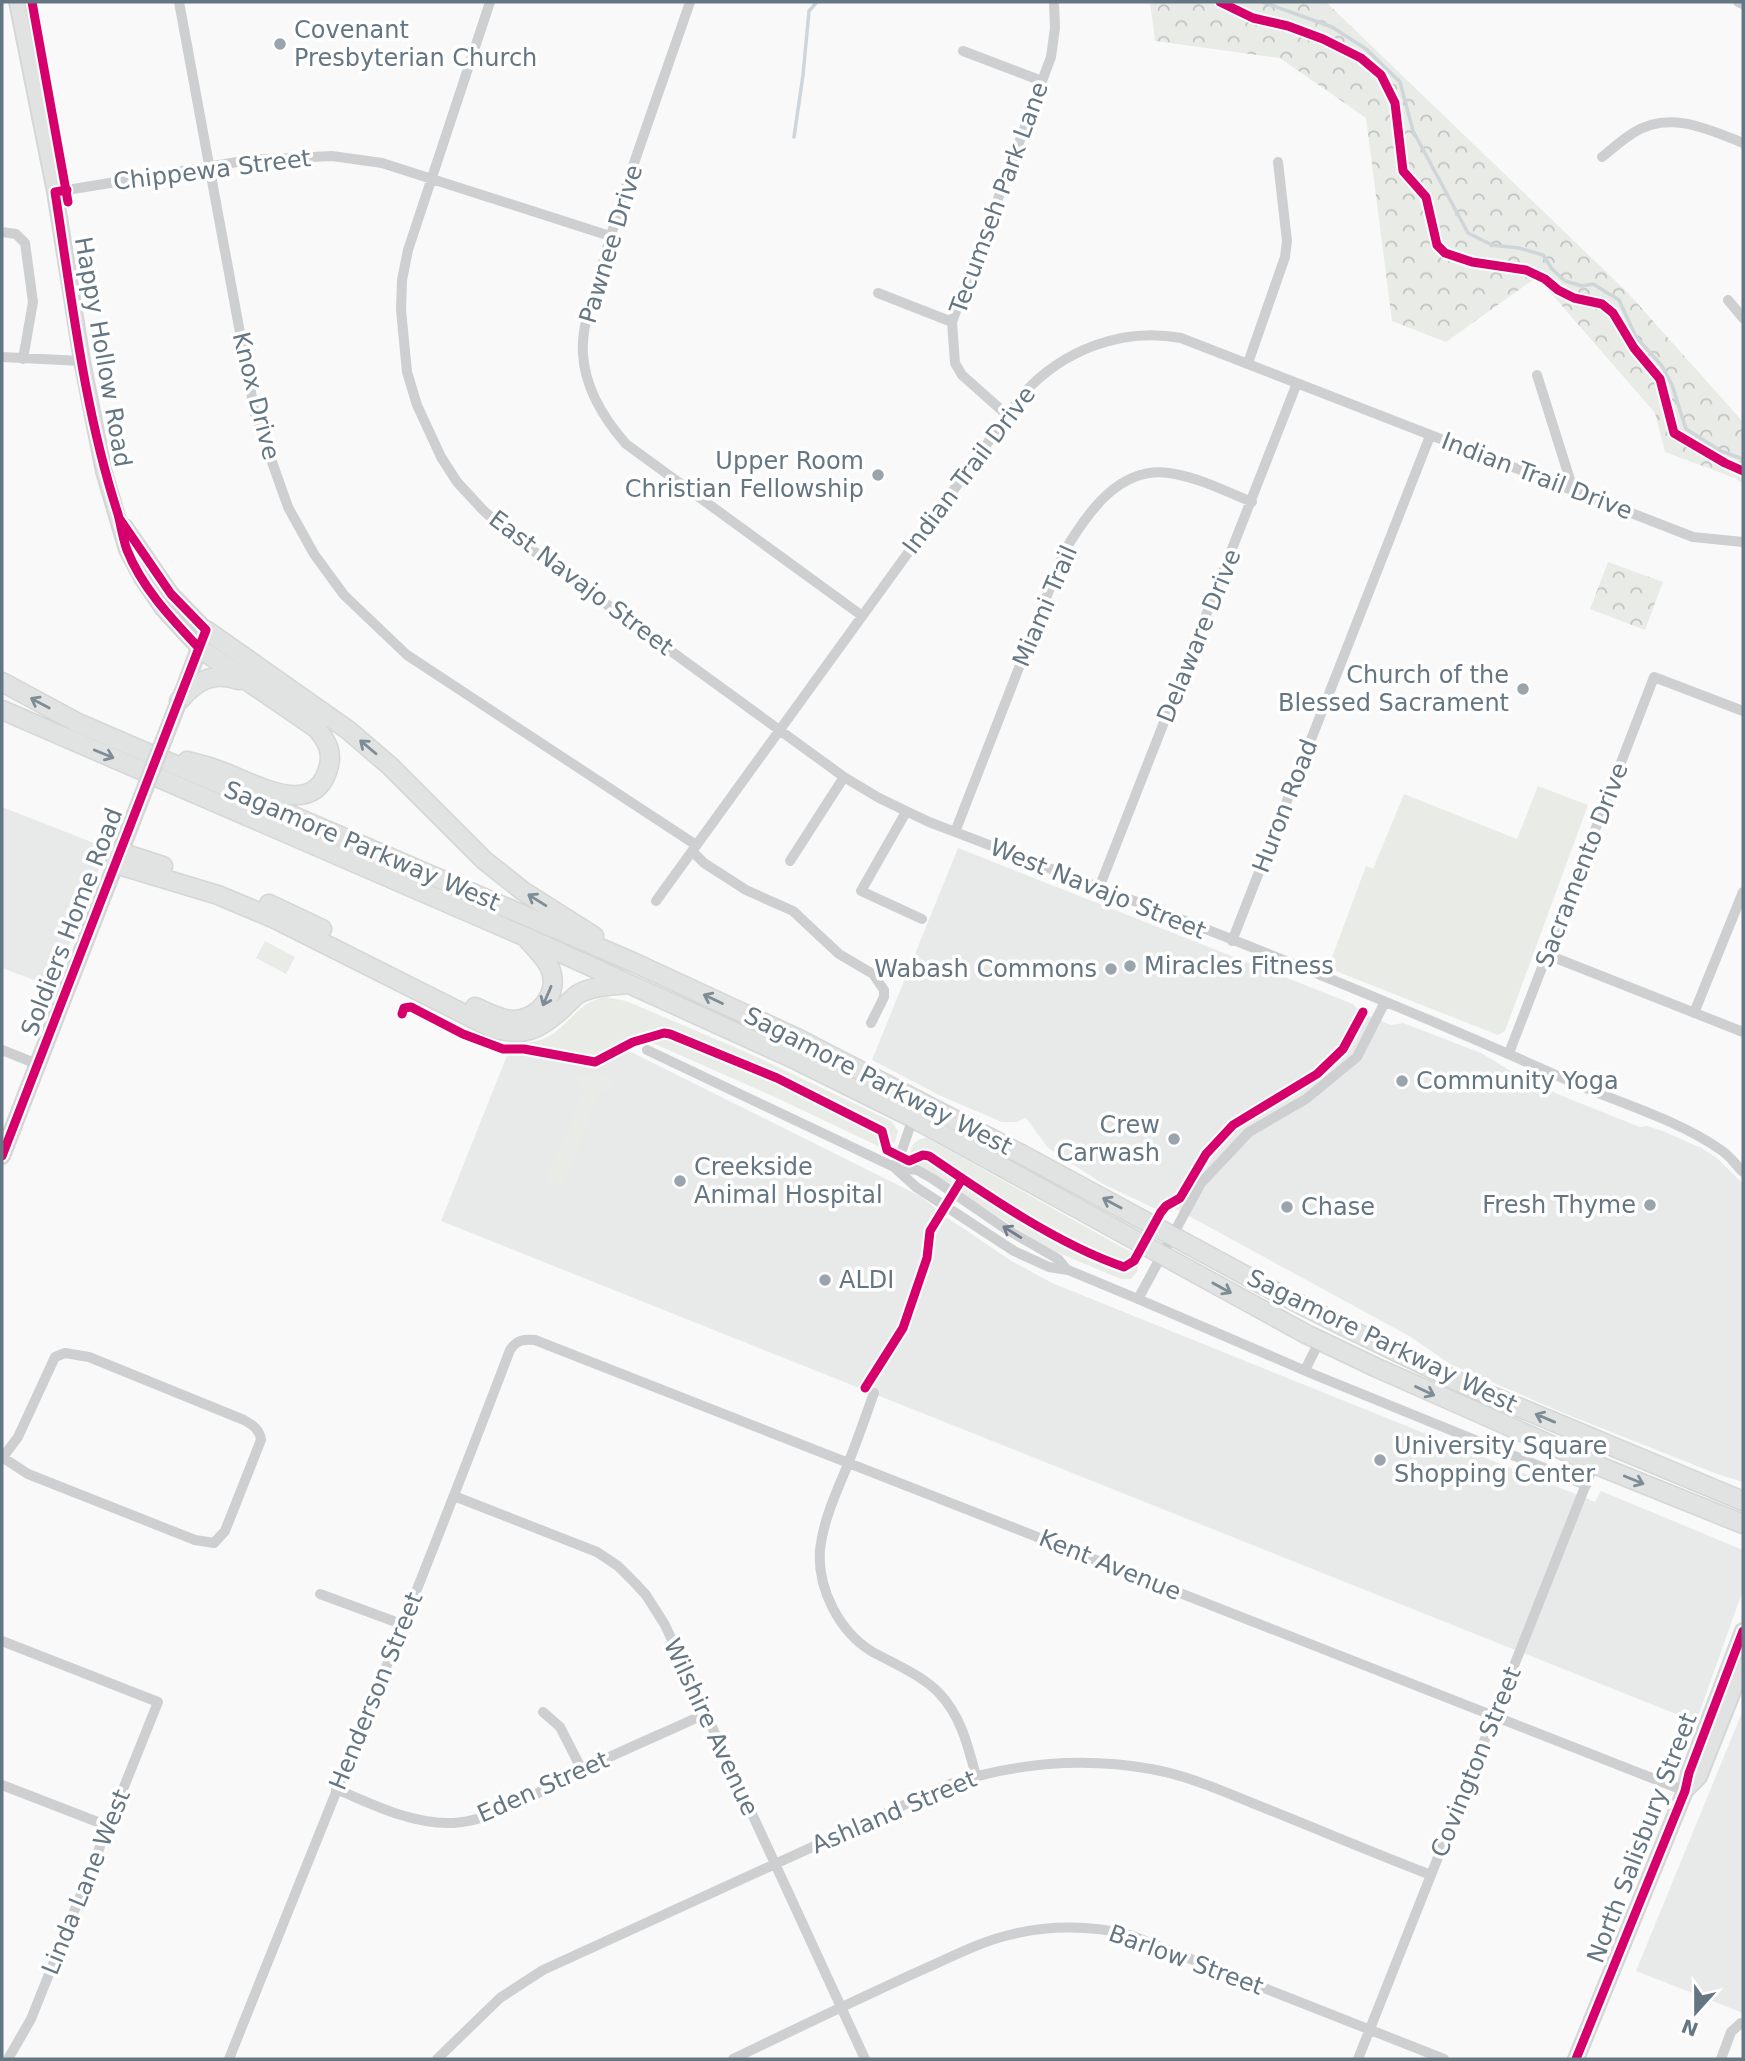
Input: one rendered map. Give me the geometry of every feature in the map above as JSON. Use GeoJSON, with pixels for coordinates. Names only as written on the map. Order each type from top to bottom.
{"type":"FeatureCollection","features":[{"type":"Feature","properties":{"kind":"highway"},"geometry":{"type":"LineString","coordinates":[[206,630],[358,739],[390,766],[485,861],[523,891],[635,963]]}},
{"type":"Feature","properties":{"kind":"highway"},"geometry":{"type":"LineString","coordinates":[[142,751],[219,769],[285,795],[310,791],[321,783],[331,762],[330,750],[316,728],[199,648]]}},
{"type":"Feature","properties":{"kind":"highway"},"geometry":{"type":"LineString","coordinates":[[179,701],[202,679],[216,675],[249,683]]}},
{"type":"Feature","properties":{"kind":"highway","name":"Sagamore Parkway West"},"geometry":{"type":"LineString","coordinates":[[2,682],[78,723],[635,963],[799,1039],[1287,1298],[1463,1384],[1743,1501]]}},
{"type":"Feature","properties":{"kind":"highway","name":"Sagamore Parkway West"},"geometry":{"type":"LineString","coordinates":[[2,710],[526,937],[796,1060],[913,1118],[1320,1340],[1438,1397],[1743,1524]]}},
{"type":"Feature","properties":{"kind":"highway"},"geometry":{"type":"LineString","coordinates":[[118,858],[199,876],[253,897],[293,914],[493,1016],[512,1020],[540,1011],[550,995],[550,968],[526,937]]}},
{"type":"Feature","properties":{"kind":"highway"},"geometry":{"type":"LineString","coordinates":[[118,858],[252,909],[504,1032],[516,1034],[544,1025],[578,994],[595,988],[627,984]]}},
{"type":"Feature","properties":{"kind":"street","name":"Happy Hollow Road"},"geometry":{"type":"LineString","coordinates":[[17,2],[55,192],[82,361],[104,472],[127,550],[142,578],[163,609],[199,648]]}},
{"type":"Feature","properties":{"kind":"street","name":"Knox Drive"},"geometry":{"type":"LineString","coordinates":[[179,2],[255,414],[288,507],[321,565],[344,596],[407,655],[694,848],[704,863],[746,890],[793,911],[839,954],[873,974],[884,989],[884,997],[871,1023]]}},
{"type":"Feature","properties":{"kind":"street","name":"East Navajo Street"},"geometry":{"type":"LineString","coordinates":[[490,2],[408,250],[402,280],[401,310],[407,372],[425,425],[457,482],[506,531],[779,730]]}},
{"type":"Feature","properties":{"kind":"street","name":"Pawnee Drive"},"geometry":{"type":"LineString","coordinates":[[690,2],[610,236],[584,328],[583,354],[587,379],[610,426],[626,444],[861,615]]}},
{"type":"Feature","properties":{"kind":"street","name":"Tecumseh Park Lane"},"geometry":{"type":"LineString","coordinates":[[1007,415],[962,375],[955,363],[952,322],[1042,81],[1055,28],[1054,2]]}},
{"type":"Feature","properties":{"kind":"street"},"geometry":{"type":"LineString","coordinates":[[1738,2],[1743,4]]}},
{"type":"Feature","properties":{"kind":"street"},"geometry":{"type":"LineString","coordinates":[[963,51],[1042,81]]}},
{"type":"Feature","properties":{"kind":"street"},"geometry":{"type":"LineString","coordinates":[[1602,157],[1635,131],[1663,123],[1681,122],[1743,143]]}},
{"type":"Feature","properties":{"kind":"street","name":"Chippewa Street"},"geometry":{"type":"LineString","coordinates":[[55,192],[249,160],[332,156],[382,163],[610,236]]}},
{"type":"Feature","properties":{"kind":"street"},"geometry":{"type":"LineString","coordinates":[[1248,363],[1285,257],[1287,241],[1278,162]]}},
{"type":"Feature","properties":{"kind":"street"},"geometry":{"type":"LineString","coordinates":[[2,232],[16,234],[25,243],[33,302],[23,359]]}},
{"type":"Feature","properties":{"kind":"street"},"geometry":{"type":"LineString","coordinates":[[878,293],[952,322]]}},
{"type":"Feature","properties":{"kind":"street"},"geometry":{"type":"LineString","coordinates":[[1728,300],[1743,318]]}},
{"type":"Feature","properties":{"kind":"street","name":"Indian Trail Drive"},"geometry":{"type":"LineString","coordinates":[[656,901],[1007,415],[1045,372],[1079,352],[1121,336],[1139,334],[1181,338],[1693,537],[1743,542]]}},
{"type":"Feature","properties":{"kind":"street"},"geometry":{"type":"LineString","coordinates":[[2,357],[82,361]]}},
{"type":"Feature","properties":{"kind":"street"},"geometry":{"type":"LineString","coordinates":[[1537,375],[1573,489]]}},
{"type":"Feature","properties":{"kind":"street","name":"Delaware Drive"},"geometry":{"type":"LineString","coordinates":[[1099,888],[1297,383]]}},
{"type":"Feature","properties":{"kind":"street","name":"Huron Road"},"geometry":{"type":"LineString","coordinates":[[1232,941],[1430,436]]}},
{"type":"Feature","properties":{"kind":"street","name":"Miami Trail"},"geometry":{"type":"LineString","coordinates":[[954,832],[1064,552],[1077,530],[1104,496],[1134,477],[1163,472],[1193,478],[1252,502]]}},
{"type":"Feature","properties":{"kind":"street","name":"Happy Hollow Road"},"geometry":{"type":"LineString","coordinates":[[119,517],[171,594],[206,630]]}},
{"type":"Feature","properties":{"kind":"street"},"geometry":{"type":"LineString","coordinates":[[179,701],[206,630]]}},
{"type":"Feature","properties":{"kind":"street","name":"Sacramento Drive"},"geometry":{"type":"LineString","coordinates":[[1509,1053],[1654,677],[1743,711]]}},
{"type":"Feature","properties":{"kind":"street","name":"Soldiers Home Road"},"geometry":{"type":"LineString","coordinates":[[2,1156],[179,701]]}},
{"type":"Feature","properties":{"kind":"street","name":"West Navajo Street"},"geometry":{"type":"LineString","coordinates":[[779,730],[844,777],[906,812],[1509,1053],[1690,1131],[1724,1151],[1743,1172]]}},
{"type":"Feature","properties":{"kind":"street"},"geometry":{"type":"LineString","coordinates":[[790,861],[844,777]]}},
{"type":"Feature","properties":{"kind":"street"},"geometry":{"type":"LineString","coordinates":[[906,812],[861,891],[922,919]]}},
{"type":"Feature","properties":{"kind":"street"},"geometry":{"type":"LineString","coordinates":[[1694,1013],[1743,892]]}},
{"type":"Feature","properties":{"kind":"street"},"geometry":{"type":"LineString","coordinates":[[1548,955],[1743,1032]]}},
{"type":"Feature","properties":{"kind":"street"},"geometry":{"type":"LineString","coordinates":[[1138,1299],[1200,1182],[1249,1132],[1306,1099],[1357,1057],[1385,1002]]}},
{"type":"Feature","properties":{"kind":"street"},"geometry":{"type":"LineString","coordinates":[[2,1050],[37,1064]]}},
{"type":"Feature","properties":{"kind":"street"},"geometry":{"type":"LineString","coordinates":[[647,1050],[894,1167],[916,1187],[1014,1251],[1049,1267],[1068,1270],[1586,1485]]}},
{"type":"Feature","properties":{"kind":"street"},"geometry":{"type":"LineString","coordinates":[[894,1167],[913,1118]]}},
{"type":"Feature","properties":{"kind":"street"},"geometry":{"type":"LineString","coordinates":[[894,1167],[916,1170],[933,1179],[1058,1259],[1068,1270]]}},
{"type":"Feature","properties":{"kind":"street","name":"Kent Avenue"},"geometry":{"type":"LineString","coordinates":[[535,1340],[1685,1791]]}},
{"type":"Feature","properties":{"kind":"street","name":"Henderson Street"},"geometry":{"type":"LineString","coordinates":[[229,2059],[404,1625],[510,1350],[516,1342],[535,1340]]}},
{"type":"Feature","properties":{"kind":"street"},"geometry":{"type":"LineString","coordinates":[[1304,1370],[1320,1340]]}},
{"type":"Feature","properties":{"kind":"street"},"geometry":{"type":"LineString","coordinates":[[65,1353],[89,1357],[244,1420],[261,1434],[225,1531],[219,1541],[214,1543],[195,1541],[28,1474],[2,1457],[18,1437],[55,1357],[65,1353]]}},
{"type":"Feature","properties":{"kind":"street"},"geometry":{"type":"LineString","coordinates":[[874,1393],[830,1509],[820,1549],[822,1580],[838,1618],[861,1643],[920,1677],[940,1694],[963,1730],[976,1776]]}},
{"type":"Feature","properties":{"kind":"street","name":"Covington Street"},"geometry":{"type":"LineString","coordinates":[[1358,2059],[1594,1464]]}},
{"type":"Feature","properties":{"kind":"street","name":"Wilshire Avenue"},"geometry":{"type":"LineString","coordinates":[[454,1496],[597,1552],[618,1566],[646,1595],[665,1625],[865,2059]]}},
{"type":"Feature","properties":{"kind":"street"},"geometry":{"type":"LineString","coordinates":[[320,1594],[404,1625]]}},
{"type":"Feature","properties":{"kind":"street","name":"North Salisbury Street"},"geometry":{"type":"LineString","coordinates":[[1576,2059],[1685,1791],[1693,1762],[1743,1631]]}},
{"type":"Feature","properties":{"kind":"street","name":"Linda Lane West"},"geometry":{"type":"LineString","coordinates":[[2,1641],[159,1702],[31,2019],[8,2059]]}},
{"type":"Feature","properties":{"kind":"street","name":"North Salisbury Street"},"geometry":{"type":"LineString","coordinates":[[1685,1791],[1699,1777],[1743,1666]]}},
{"type":"Feature","properties":{"kind":"street"},"geometry":{"type":"LineString","coordinates":[[543,1712],[560,1727],[582,1770]]}},
{"type":"Feature","properties":{"kind":"street","name":"Eden Street"},"geometry":{"type":"LineString","coordinates":[[336,1789],[404,1816],[434,1822],[469,1821],[516,1803],[705,1714]]}},
{"type":"Feature","properties":{"kind":"street","name":"Ashland Street"},"geometry":{"type":"LineString","coordinates":[[437,2059],[500,1998],[543,1970],[950,1784],[976,1776],[1041,1764],[1080,1762],[1154,1769],[1208,1785],[1431,1875]]}},
{"type":"Feature","properties":{"kind":"street"},"geometry":{"type":"LineString","coordinates":[[2,1785],[108,1826]]}},
{"type":"Feature","properties":{"kind":"street","name":"Barlow Street"},"geometry":{"type":"LineString","coordinates":[[733,2059],[841,2006],[978,1945],[1009,1935],[1083,1928],[1130,1935],[1444,2059]]}},
{"type":"Feature","properties":{"kind":"street"},"geometry":{"type":"LineString","coordinates":[[1721,2059],[1731,2032],[1743,2024]]}},
{"type":"Feature","properties":{"kind":"shaded area"},"geometry":{"type":"Polygon","coordinates":[[[2,807],[107,848],[53,987],[2,968],[2,807]]]}},
{"type":"Feature","properties":{"kind":"shaded area"},"geometry":{"type":"Polygon","coordinates":[[[958,848],[1353,1004],[1360,1012],[1391,1025],[1403,1023],[1481,1053],[1524,1079],[1640,1127],[1647,1126],[1663,1131],[1717,1158],[1743,1184],[1743,1482],[1561,1412],[1450,1364],[1411,1337],[1165,1203],[1158,1210],[1103,1184],[1048,1148],[1026,1118],[1016,1122],[1002,1122],[943,1097],[872,1060],[958,848]]]}},
{"type":"Feature","properties":{"kind":"shaded area"},"geometry":{"type":"Polygon","coordinates":[[[625,1049],[920,1196],[1010,1260],[1052,1283],[1595,1502],[1601,1491],[1743,1550],[1743,1590],[1696,1722],[441,1221],[508,1053],[524,1052],[589,1066],[605,1064],[625,1049]]]}},
{"type":"Feature","properties":{"kind":"shaded area"},"geometry":{"type":"Polygon","coordinates":[[[1743,1710],[1743,2013],[1636,1971],[1743,1710]]]}},
{"type":"Feature","properties":{"kind":"green space"},"geometry":{"type":"Polygon","coordinates":[[[1150,2],[1326,2],[1628,293],[1743,422],[1743,484],[1735,478],[1665,452],[1655,413],[1537,277],[1446,342],[1392,321],[1366,118],[1280,58],[1155,41],[1150,2]]]}},
{"type":"Feature","properties":{"kind":"green space"},"geometry":{"type":"Polygon","coordinates":[[[1608,562],[1663,582],[1645,630],[1590,609],[1608,562]]]}},
{"type":"Feature","properties":{"kind":"green space"},"geometry":{"type":"Polygon","coordinates":[[[1538,786],[1588,805],[1505,1031],[1498,1035],[1328,968],[1366,866],[1373,869],[1404,794],[1517,839],[1538,786]]]}},
{"type":"Feature","properties":{"kind":"green space"},"geometry":{"type":"Polygon","coordinates":[[[265,941],[295,957],[286,974],[256,958],[265,941]]]}},
{"type":"Feature","properties":{"kind":"green space"},"geometry":{"type":"Polygon","coordinates":[[[606,997],[626,1001],[746,1052],[891,1121],[898,1131],[895,1142],[889,1147],[880,1147],[639,1037],[607,1055],[585,1059],[514,1046],[512,1043],[547,1038],[590,1002],[606,997]]]}},
{"type":"Feature","properties":{"kind":"green space"},"geometry":{"type":"Polygon","coordinates":[[[602,1073],[610,1078],[613,1088],[600,1090],[563,1187],[549,1183],[546,1179],[585,1089],[578,1086],[577,1079],[583,1074],[602,1073]]]}},
{"type":"Feature","properties":{"kind":"green space"},"geometry":{"type":"Polygon","coordinates":[[[927,1138],[1134,1254],[1139,1260],[1137,1272],[1131,1279],[1121,1279],[1049,1249],[914,1163],[910,1157],[912,1146],[916,1141],[927,1138]]]}},
{"type":"Feature","properties":{"kind":"waterway"},"geometry":{"type":"LineString","coordinates":[[794,137],[809,11],[817,2]]}},
{"type":"Feature","properties":{"kind":"waterway"},"geometry":{"type":"LineString","coordinates":[[1263,2],[1332,27],[1366,49],[1400,82],[1413,131],[1468,233],[1492,245],[1519,248],[1543,255],[1552,269],[1565,281],[1582,286],[1593,284],[1619,300],[1636,337],[1662,366],[1672,385],[1686,429],[1721,451],[1743,459]]}},
{"type":"Feature","properties":{"kind":"cycle path"},"geometry":{"type":"LineString","coordinates":[[32,2],[68,202]]}},
{"type":"Feature","properties":{"kind":"cycle path"},"geometry":{"type":"LineString","coordinates":[[1220,2],[1253,18],[1288,26],[1323,39],[1361,58],[1381,75],[1395,103],[1403,171],[1426,197],[1437,245],[1445,253],[1472,262],[1526,270],[1574,298],[1602,304],[1613,313],[1634,348],[1660,379],[1674,433],[1743,471]]}},
{"type":"Feature","properties":{"kind":"cycle path"},"geometry":{"type":"LineString","coordinates":[[67,190],[55,192],[73,314],[96,435],[124,541],[133,564],[149,590],[199,648]]}},
{"type":"Feature","properties":{"kind":"cycle path"},"geometry":{"type":"LineString","coordinates":[[2,1156],[206,630],[171,594],[119,518]]}},
{"type":"Feature","properties":{"kind":"cycle path"},"geometry":{"type":"LineString","coordinates":[[402,1014],[404,1008],[411,1007],[463,1034],[503,1049],[524,1049],[595,1062],[633,1042],[664,1033],[670,1034],[777,1078],[882,1131],[887,1150],[909,1161],[923,1155],[929,1156],[1049,1232],[1099,1258],[1124,1267],[1134,1261],[1161,1212],[1180,1198],[1206,1154],[1233,1125],[1317,1074],[1343,1049],[1363,1012]]}},
{"type":"Feature","properties":{"kind":"cycle path"},"geometry":{"type":"LineString","coordinates":[[865,1388],[903,1328],[927,1258],[930,1231],[962,1179]]}},
{"type":"Feature","properties":{"kind":"cycle path"},"geometry":{"type":"LineString","coordinates":[[1576,2059],[1685,1791],[1689,1773],[1743,1631]]}},
{"type":"Feature","properties":{"kind":"place","name":"Covenant Presbyterian Church"},"geometry":{"type":"Point","coordinates":[280,44]}},
{"type":"Feature","properties":{"kind":"place","name":"Upper Room Christian Fellowship"},"geometry":{"type":"Point","coordinates":[878,475]}},
{"type":"Feature","properties":{"kind":"place","name":"Church of the Blessed Sacrament"},"geometry":{"type":"Point","coordinates":[1523,689]}},
{"type":"Feature","properties":{"kind":"place","name":"Miracles Fitness"},"geometry":{"type":"Point","coordinates":[1130,966]}},
{"type":"Feature","properties":{"kind":"place","name":"Wabash Commons"},"geometry":{"type":"Point","coordinates":[1111,969]}},
{"type":"Feature","properties":{"kind":"place","name":"Community Yoga"},"geometry":{"type":"Point","coordinates":[1402,1081]}},
{"type":"Feature","properties":{"kind":"place","name":"Crew Carwash"},"geometry":{"type":"Point","coordinates":[1174,1139]}},
{"type":"Feature","properties":{"kind":"place","name":"Creekside Animal Hospital"},"geometry":{"type":"Point","coordinates":[680,1181]}},
{"type":"Feature","properties":{"kind":"place","name":"Fresh Thyme"},"geometry":{"type":"Point","coordinates":[1650,1205]}},
{"type":"Feature","properties":{"kind":"place","name":"Chase"},"geometry":{"type":"Point","coordinates":[1287,1207]}},
{"type":"Feature","properties":{"kind":"place","name":"ALDI"},"geometry":{"type":"Point","coordinates":[825,1280]}},
{"type":"Feature","properties":{"kind":"place","name":"University Square Shopping Center"},"geometry":{"type":"Point","coordinates":[1380,1460]}}]}
